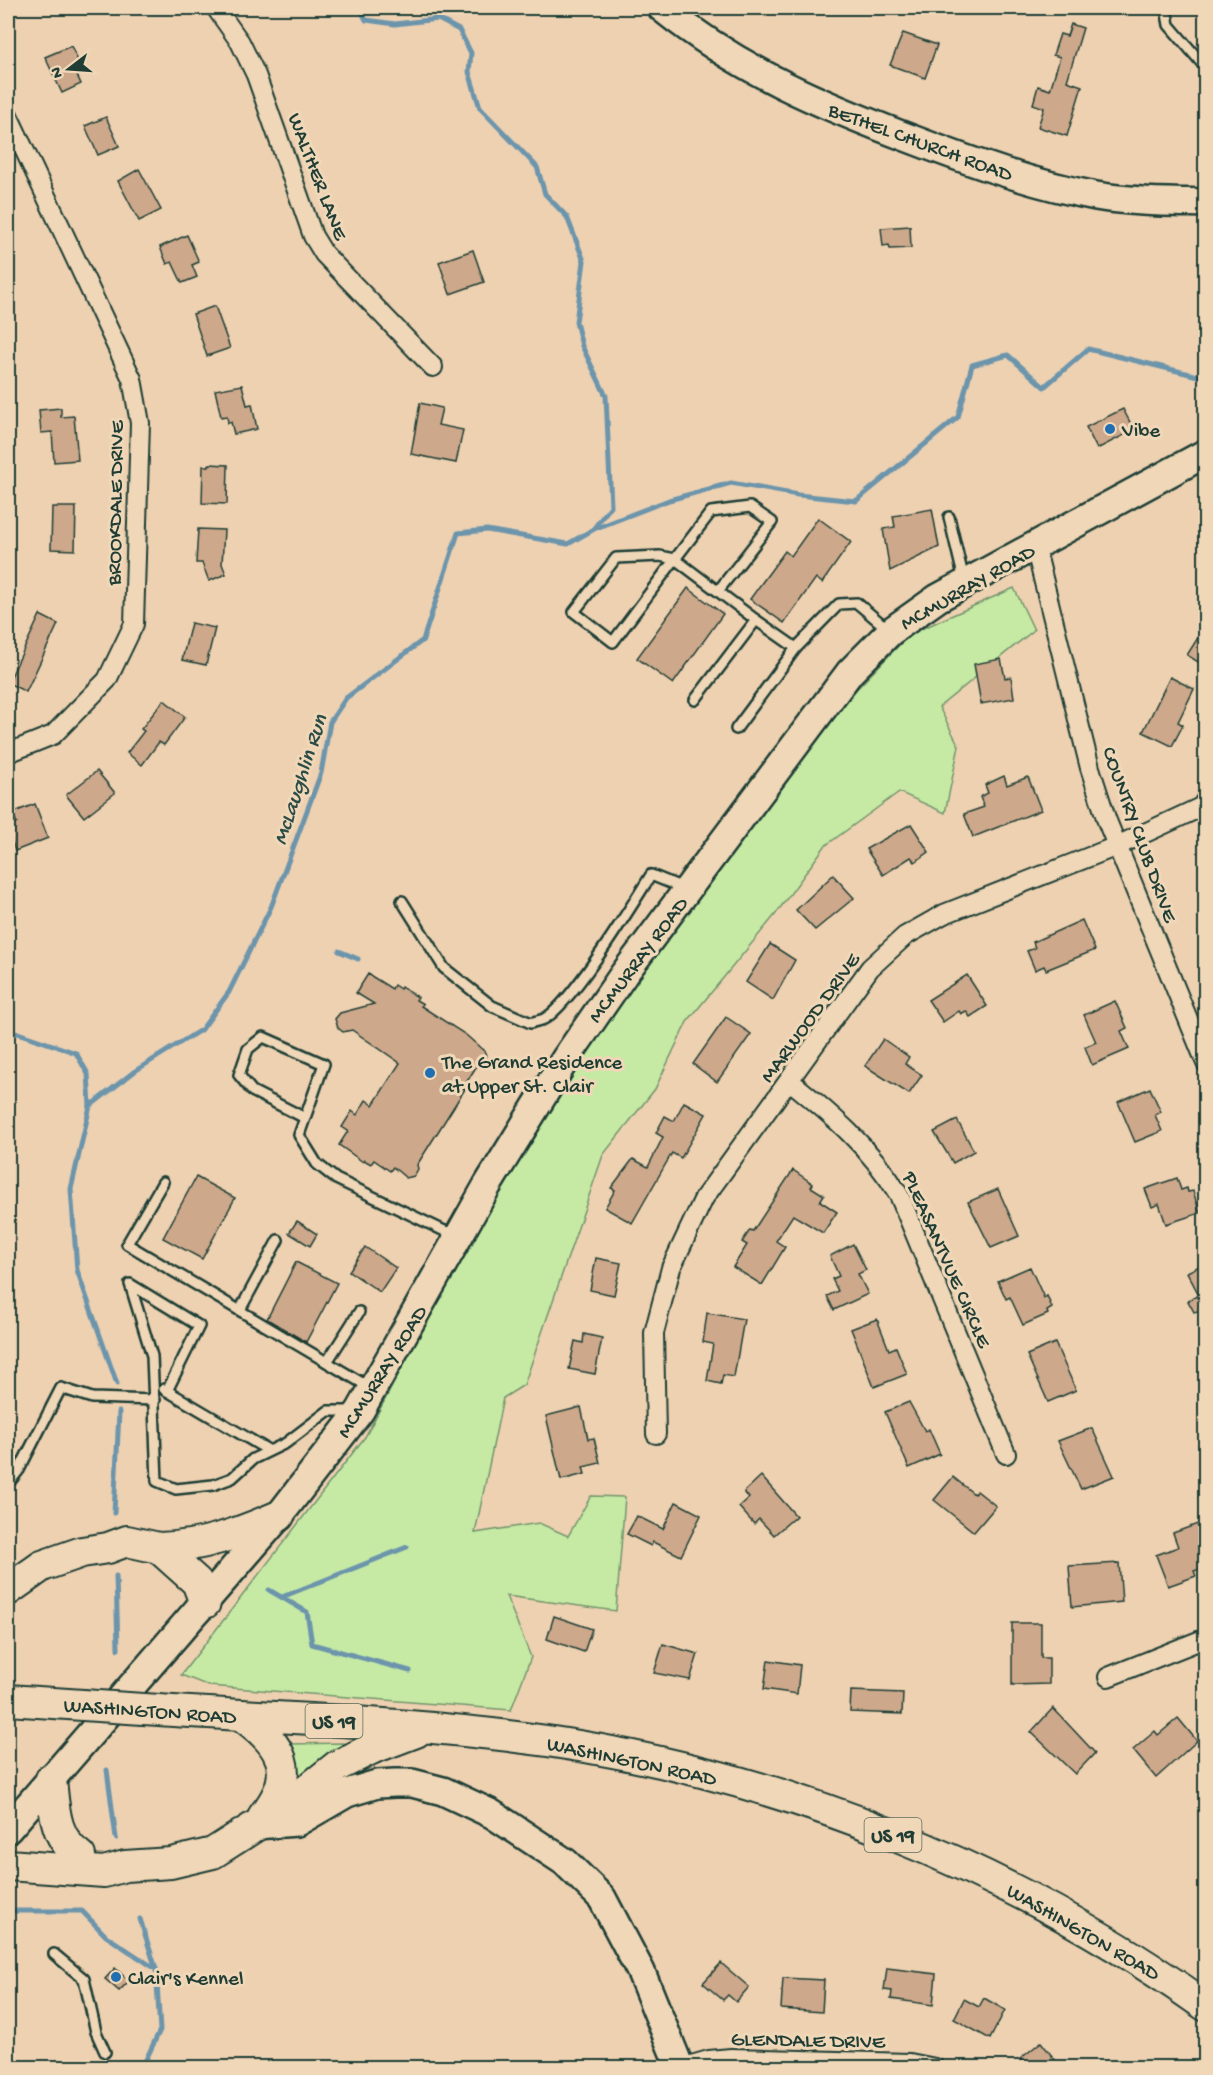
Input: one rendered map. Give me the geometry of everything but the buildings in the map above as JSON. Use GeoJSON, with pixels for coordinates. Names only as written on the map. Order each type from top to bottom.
{"type":"FeatureCollection","features":[{"type":"Feature","properties":{"kind":"main road","name":"BETHEL CHURCH ROAD"},"geometry":{"type":"LineString","coordinates":[[662,8],[692,32],[759,74],[800,95],[956,156],[1033,182],[1099,196],[1206,202]]}},
{"type":"Feature","properties":{"kind":"main road","name":"MCMURRAY ROAD"},"geometry":{"type":"LineString","coordinates":[[8,1829],[279,1516],[367,1400],[493,1176],[566,1058],[837,689],[890,632],[965,582],[1206,453]]}},
{"type":"Feature","properties":{"kind":"main road"},"geometry":{"type":"LineString","coordinates":[[8,1590],[42,1566],[82,1552],[108,1548],[127,1541],[159,1548],[192,1546],[224,1539],[279,1516]]}},
{"type":"Feature","properties":{"kind":"main road"},"geometry":{"type":"LineString","coordinates":[[108,1548],[124,1558],[151,1566],[183,1595],[205,1603]]}},
{"type":"Feature","properties":{"kind":"main road"},"geometry":{"type":"LineString","coordinates":[[159,1548],[197,1582],[205,1603]]}},
{"type":"Feature","properties":{"kind":"main road","name":"WASHINGTON ROAD"},"geometry":{"type":"LineString","coordinates":[[14,1697],[83,1705],[427,1728],[549,1741],[647,1760],[776,1794],[950,1859],[1011,1888],[1141,1962],[1206,2006]]}},
{"type":"Feature","properties":{"kind":"main road"},"geometry":{"type":"LineString","coordinates":[[241,1715],[274,1744],[284,1770],[281,1789],[275,1802],[256,1825]]}},
{"type":"Feature","properties":{"kind":"main road"},"geometry":{"type":"LineString","coordinates":[[8,1865],[104,1872],[125,1866],[171,1863],[213,1853],[287,1806],[322,1775],[352,1757],[427,1728]]}},
{"type":"Feature","properties":{"kind":"main road"},"geometry":{"type":"LineString","coordinates":[[51,1779],[58,1828],[66,1844],[80,1856]]}},
{"type":"Feature","properties":{"kind":"main road"},"geometry":{"type":"LineString","coordinates":[[256,1825],[297,1822],[347,1793],[377,1784],[395,1783],[427,1786],[442,1791],[500,1819],[565,1862],[602,1898],[641,1972],[681,2067]]}},
{"type":"Feature","properties":{"kind":"main road"},"geometry":{"type":"LineString","coordinates":[[8,1858],[39,1854],[80,1856],[104,1858],[125,1866]]}},
{"type":"Feature","properties":{"kind":"street","name":"WALTHER LANE"},"geometry":{"type":"LineString","coordinates":[[216,8],[240,42],[256,75],[313,236],[324,254],[433,367]]}},
{"type":"Feature","properties":{"kind":"street","name":"BROOKDALE DRIVE"},"geometry":{"type":"LineString","coordinates":[[8,115],[132,379],[140,423],[134,624],[107,680],[53,735],[8,753]]}},
{"type":"Feature","properties":{"kind":"street","name":"COUNTRY CLUB DRIVE"},"geometry":{"type":"LineString","coordinates":[[1035,546],[1090,768],[1117,846],[1206,1063]]}},
{"type":"Feature","properties":{"kind":"street","name":"MARWOOD DRIVE"},"geometry":{"type":"LineString","coordinates":[[656,1434],[654,1333],[670,1268],[704,1198],[870,968],[905,936],[944,914],[1117,846],[1201,807],[1206,800]]}},
{"type":"Feature","properties":{"kind":"street","name":"PLEASANTVUE CIRCLE"},"geometry":{"type":"LineString","coordinates":[[790,1081],[844,1125],[882,1166],[899,1195],[1006,1454]]}},
{"type":"Feature","properties":{"kind":"street"},"geometry":{"type":"LineString","coordinates":[[1108,1677],[1206,1638]]}},
{"type":"Feature","properties":{"kind":"street","name":"GLENDALE DRIVE"},"geometry":{"type":"LineString","coordinates":[[681,2067],[709,2060],[731,2058],[910,2064],[935,2067]]}},
{"type":"Feature","properties":{"kind":"lane"},"geometry":{"type":"LineString","coordinates":[[1166,8],[1168,24],[1206,68]]}},
{"type":"Feature","properties":{"kind":"lane"},"geometry":{"type":"LineString","coordinates":[[1206,128],[1206,136]]}},
{"type":"Feature","properties":{"kind":"lane"},"geometry":{"type":"LineString","coordinates":[[718,591],[772,522],[750,507],[711,512],[675,559],[613,642],[574,612],[616,558],[660,556],[675,559],[756,620],[796,648]]}},
{"type":"Feature","properties":{"kind":"lane"},"geometry":{"type":"LineString","coordinates":[[949,517],[965,582]]}},
{"type":"Feature","properties":{"kind":"lane"},"geometry":{"type":"LineString","coordinates":[[736,729],[796,648],[839,603],[856,603],[890,632]]}},
{"type":"Feature","properties":{"kind":"lane"},"geometry":{"type":"LineString","coordinates":[[694,700],[756,620]]}},
{"type":"Feature","properties":{"kind":"lane"},"geometry":{"type":"LineString","coordinates":[[402,901],[444,968],[492,1006],[531,1023],[545,1018],[562,1003],[622,922],[651,875],[688,890]]}},
{"type":"Feature","properties":{"kind":"lane"},"geometry":{"type":"LineString","coordinates":[[305,1118],[252,1091],[239,1075],[248,1049],[263,1037],[324,1064],[305,1118],[299,1135],[317,1164],[336,1179],[460,1238]]}},
{"type":"Feature","properties":{"kind":"lane"},"geometry":{"type":"LineString","coordinates":[[163,1182],[127,1244],[327,1362],[367,1400]]}},
{"type":"Feature","properties":{"kind":"lane"},"geometry":{"type":"LineString","coordinates":[[240,1310],[278,1240]]}},
{"type":"Feature","properties":{"kind":"lane"},"geometry":{"type":"LineString","coordinates":[[167,1391],[199,1326],[130,1284],[152,1356],[155,1384],[156,1481],[176,1489],[213,1485],[232,1478],[253,1459],[286,1443],[328,1411],[367,1400]]}},
{"type":"Feature","properties":{"kind":"lane"},"geometry":{"type":"LineString","coordinates":[[327,1362],[359,1312]]}},
{"type":"Feature","properties":{"kind":"lane"},"geometry":{"type":"LineString","coordinates":[[155,1384],[268,1450]]}},
{"type":"Feature","properties":{"kind":"lane"},"geometry":{"type":"LineString","coordinates":[[8,1484],[19,1470],[61,1388],[92,1398],[155,1400]]}},
{"type":"Feature","properties":{"kind":"lane"},"geometry":{"type":"LineString","coordinates":[[54,1954],[84,1978],[96,2032],[105,2052]]}},
{"type":"Feature","properties":{"kind":"green space"},"geometry":{"type":"Polygon","coordinates":[[[1014,588],[1034,630],[939,707],[959,746],[945,813],[899,792],[825,846],[775,915],[687,1022],[655,1089],[603,1155],[524,1385],[503,1398],[475,1533],[539,1523],[568,1536],[591,1496],[625,1497],[616,1611],[506,1596],[531,1657],[511,1710],[209,1686],[181,1675],[365,1437],[500,1185],[621,998],[849,697],[910,634],[1014,588]]]}},
{"type":"Feature","properties":{"kind":"green space"},"geometry":{"type":"Polygon","coordinates":[[[344,1743],[346,1745],[299,1778],[296,1777],[291,1744],[344,1743]]]}},
{"type":"Feature","properties":{"kind":"waterway"},"geometry":{"type":"LineString","coordinates":[[360,8],[366,20],[395,24],[438,19],[459,30],[471,53],[469,72],[480,108],[537,167],[545,194],[567,217],[584,261],[576,322],[582,346],[606,396],[611,506],[594,528]]}},
{"type":"Feature","properties":{"kind":"waterway","name":"McLaughlin Run"},"geometry":{"type":"LineString","coordinates":[[117,1384],[77,1270],[71,1189],[90,1106],[135,1071],[202,1029],[229,992],[271,907],[321,773],[330,722],[346,698],[423,640],[458,533],[487,530],[568,544],[594,529],[669,500],[731,483],[798,495],[856,501],[958,417],[972,365],[1008,355],[1044,387],[1088,349],[1206,378]]}},
{"type":"Feature","properties":{"kind":"waterway"},"geometry":{"type":"LineString","coordinates":[[339,951],[358,959]]}},
{"type":"Feature","properties":{"kind":"waterway"},"geometry":{"type":"LineString","coordinates":[[8,1035],[18,1033],[76,1053],[88,1074],[90,1106]]}},
{"type":"Feature","properties":{"kind":"waterway","name":"McLaughlin Run"},"geometry":{"type":"LineString","coordinates":[[114,1513],[119,1412]]}},
{"type":"Feature","properties":{"kind":"waterway"},"geometry":{"type":"LineString","coordinates":[[282,1597],[407,1547]]}},
{"type":"Feature","properties":{"kind":"waterway","name":"McLaughlin Run"},"geometry":{"type":"LineString","coordinates":[[116,1576],[118,1649]]}},
{"type":"Feature","properties":{"kind":"waterway"},"geometry":{"type":"LineString","coordinates":[[269,1590],[307,1612],[312,1644],[410,1671]]}},
{"type":"Feature","properties":{"kind":"waterway","name":"McLaughlin Run"},"geometry":{"type":"LineString","coordinates":[[107,1770],[116,1838]]}},
{"type":"Feature","properties":{"kind":"waterway"},"geometry":{"type":"LineString","coordinates":[[8,1911],[82,1911],[106,1936],[156,1969]]}},
{"type":"Feature","properties":{"kind":"waterway","name":"McLaughlin Run"},"geometry":{"type":"LineString","coordinates":[[140,1919],[156,1969],[160,2030],[142,2068]]}},
{"type":"Feature","properties":{"kind":"place","name":"Vibe"},"geometry":{"type":"Point","coordinates":[1110,429]}},
{"type":"Feature","properties":{"kind":"place","name":"The Grand Residence at Upper St. Clair"},"geometry":{"type":"Point","coordinates":[430,1073]}},
{"type":"Feature","properties":{"kind":"place","name":"Clair's Kennel"},"geometry":{"type":"Point","coordinates":[116,1977]}}]}
